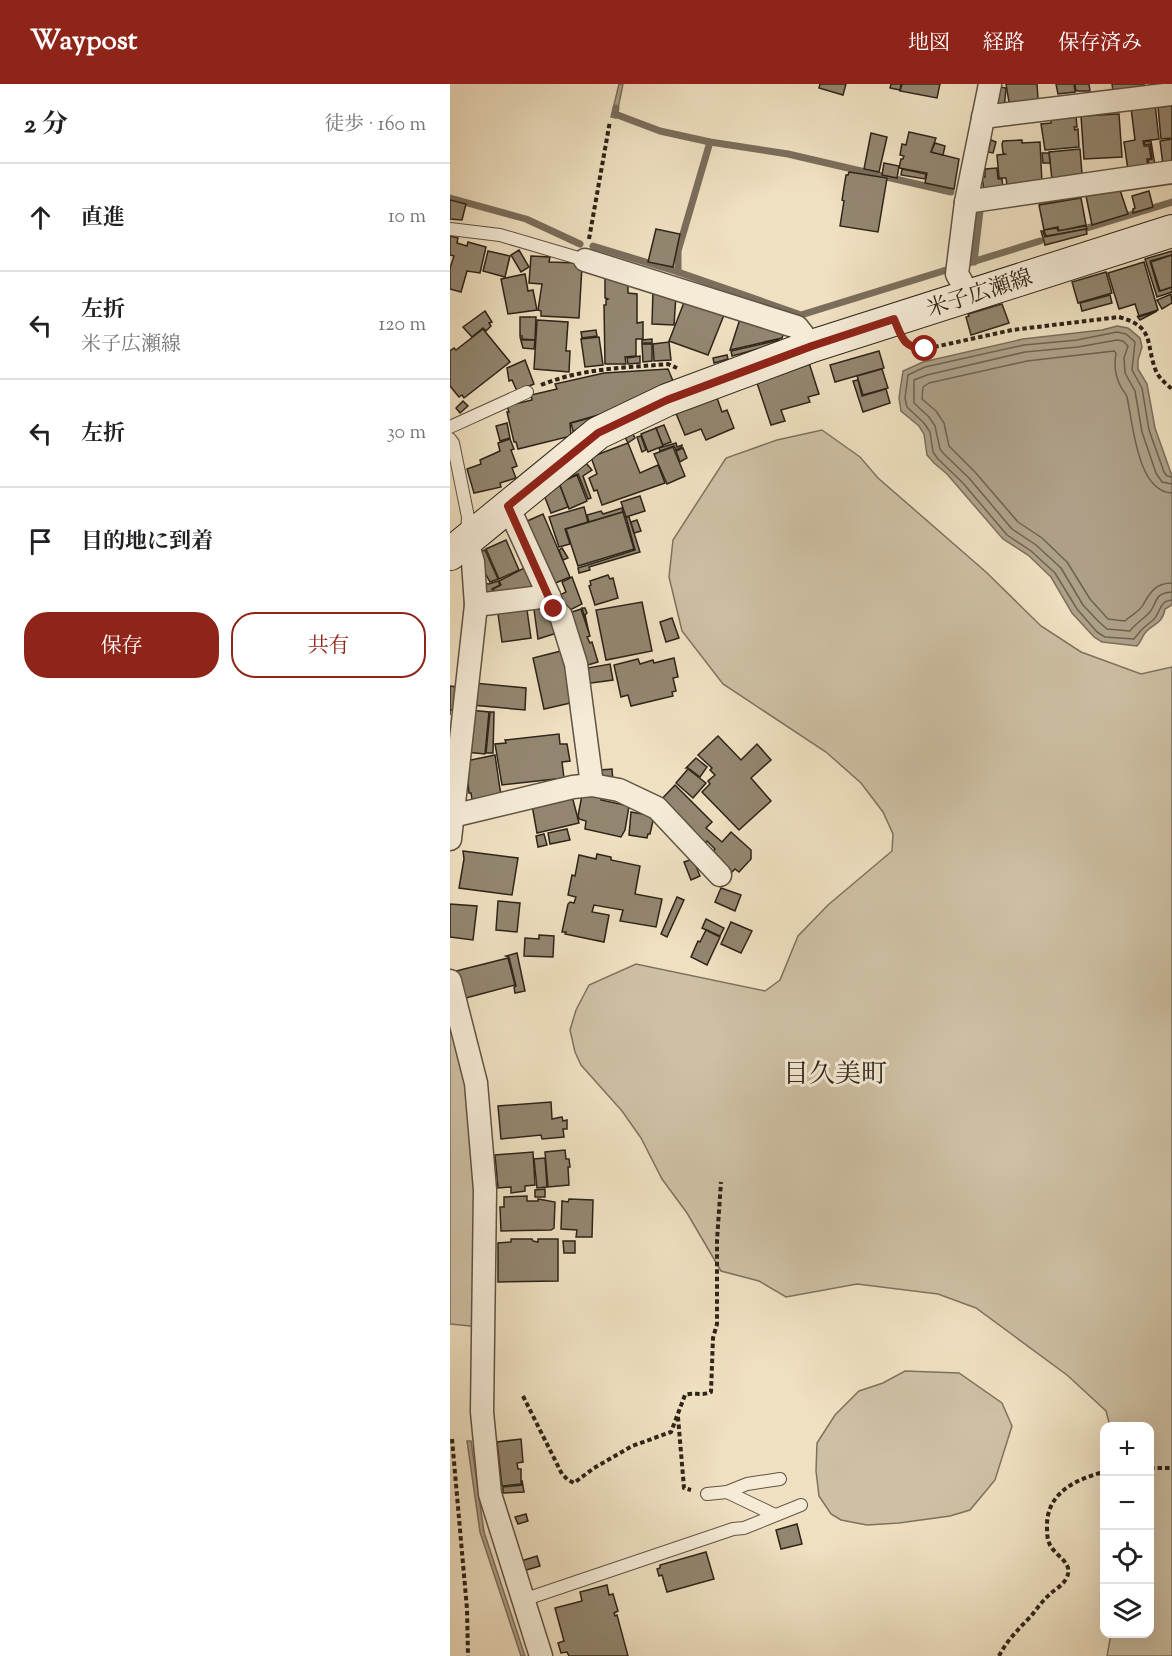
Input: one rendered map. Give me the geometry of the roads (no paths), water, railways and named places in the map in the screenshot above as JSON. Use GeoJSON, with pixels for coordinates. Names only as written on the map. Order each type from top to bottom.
{"type":"FeatureCollection","features":[{"type":"Feature","properties":{"kind":"main road","name":"米子広瀬線"},"geometry":{"type":"LineString","coordinates":[[458,547],[598,433],[667,400],[812,346],[1172,231]]}},
{"type":"Feature","properties":{"kind":"street"},"geometry":{"type":"LineString","coordinates":[[969,294],[957,274],[966,202],[990,84]]}},
{"type":"Feature","properties":{"kind":"street"},"geometry":{"type":"LineString","coordinates":[[983,117],[1172,94]]}},
{"type":"Feature","properties":{"kind":"street"},"geometry":{"type":"LineString","coordinates":[[966,202],[1172,172]]}},
{"type":"Feature","properties":{"kind":"street"},"geometry":{"type":"LineString","coordinates":[[578,253],[797,327],[812,346]]}},
{"type":"Feature","properties":{"kind":"street"},"geometry":{"type":"LineString","coordinates":[[508,506],[554,609],[561,616],[576,664],[592,785]]}},
{"type":"Feature","properties":{"kind":"street"},"geometry":{"type":"LineString","coordinates":[[450,839],[476,605],[473,562],[458,547]]}},
{"type":"Feature","properties":{"kind":"street"},"geometry":{"type":"LineString","coordinates":[[476,605],[549,596]]}},
{"type":"Feature","properties":{"kind":"street"},"geometry":{"type":"LineString","coordinates":[[452,816],[558,790],[592,785],[619,790],[657,808],[720,875]]}},
{"type":"Feature","properties":{"kind":"street"},"geometry":{"type":"LineString","coordinates":[[450,981],[476,1083],[484,1179],[482,1412],[490,1494],[541,1656]]}},
{"type":"Feature","properties":{"kind":"lane"},"geometry":{"type":"LineString","coordinates":[[452,224],[578,253]]}},
{"type":"Feature","properties":{"kind":"lane"},"geometry":{"type":"LineString","coordinates":[[450,427],[527,392]]}},
{"type":"Feature","properties":{"kind":"lane"},"geometry":{"type":"LineString","coordinates":[[450,439],[453,443],[468,517],[458,547]]}},
{"type":"Feature","properties":{"kind":"lane"},"geometry":{"type":"LineString","coordinates":[[707,1494],[727,1492],[747,1484],[780,1479]]}},
{"type":"Feature","properties":{"kind":"lane"},"geometry":{"type":"LineString","coordinates":[[727,1492],[775,1515]]}},
{"type":"Feature","properties":{"kind":"lane"},"geometry":{"type":"LineString","coordinates":[[523,1600],[733,1529],[744,1528],[801,1505]]}},
{"type":"Feature","properties":{"kind":"water"},"geometry":{"type":"Polygon","coordinates":[[[619,84],[623,84],[616,118],[611,117],[619,84]]]}},
{"type":"Feature","properties":{"kind":"water"},"geometry":{"type":"Polygon","coordinates":[[[1117,326],[1128,328],[1140,338],[1142,347],[1138,369],[1147,384],[1155,428],[1172,476],[1172,605],[1165,609],[1162,618],[1145,633],[1137,646],[1102,642],[1094,637],[1072,613],[1051,577],[1028,555],[1003,539],[947,474],[927,455],[924,434],[919,426],[901,411],[899,398],[903,371],[923,362],[1023,339],[1102,330],[1117,326]]]}},
{"type":"Feature","properties":{"kind":"water"},"geometry":{"type":"Polygon","coordinates":[[[467,1441],[471,1441],[484,1532],[525,1656],[521,1656],[480,1532],[467,1441]]]}},
{"type":"Feature","properties":{"kind":"waterway"},"geometry":{"type":"LineString","coordinates":[[616,108],[615,114],[660,131],[710,142],[788,154],[951,192]]}},
{"type":"Feature","properties":{"kind":"waterway"},"geometry":{"type":"LineString","coordinates":[[678,272],[678,251],[710,142]]}},
{"type":"Feature","properties":{"kind":"waterway"},"geometry":{"type":"LineString","coordinates":[[450,198],[526,219],[580,244]]}},
{"type":"Feature","properties":{"kind":"waterway"},"geometry":{"type":"LineString","coordinates":[[1087,228],[1172,202]]}},
{"type":"Feature","properties":{"kind":"waterway"},"geometry":{"type":"LineString","coordinates":[[974,262],[980,211]]}},
{"type":"Feature","properties":{"kind":"waterway"},"geometry":{"type":"LineString","coordinates":[[593,246],[678,272],[801,315],[1040,241]]}},
{"type":"Feature","properties":{"kind":"district","name":"目久美町"},"geometry":{"type":"Point","coordinates":[835,1073]}}]}
